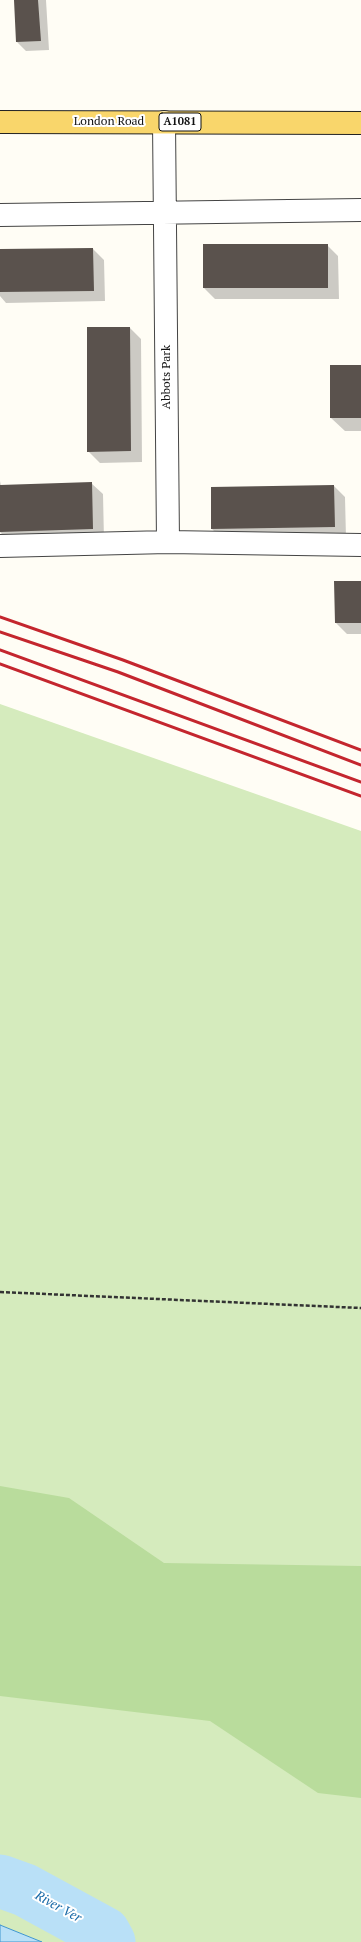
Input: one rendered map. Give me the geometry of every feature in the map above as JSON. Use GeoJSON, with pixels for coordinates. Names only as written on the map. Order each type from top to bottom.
{"type":"FeatureCollection","features":[{"type":"Feature","properties":{"kind":"main road","name":"London Road"},"geometry":{"type":"LineString","coordinates":[[0,122],[361,123]]}},
{"type":"Feature","properties":{"kind":"street","name":"Abbots Park"},"geometry":{"type":"LineString","coordinates":[[164,122],[168,542]]}},
{"type":"Feature","properties":{"kind":"street"},"geometry":{"type":"LineString","coordinates":[[0,215],[361,210]]}},
{"type":"Feature","properties":{"kind":"street"},"geometry":{"type":"LineString","coordinates":[[0,546],[168,542],[361,545]]}},
{"type":"Feature","properties":{"kind":"path"},"geometry":{"type":"LineString","coordinates":[[0,1292],[361,1308]]}},
{"type":"Feature","properties":{"kind":"green space"},"geometry":{"type":"Polygon","coordinates":[[[0,704],[361,831],[361,1942],[42,1942],[0,1925],[0,704]]]}},
{"type":"Feature","properties":{"kind":"green space"},"geometry":{"type":"Polygon","coordinates":[[[0,1486],[69,1498],[164,1563],[361,1566],[361,1798],[318,1793],[210,1721],[0,1696],[0,1486]]]}},
{"type":"Feature","properties":{"kind":"water"},"geometry":{"type":"Polygon","coordinates":[[[0,1925],[42,1942],[0,1942],[0,1925]]]}},
{"type":"Feature","properties":{"kind":"building"},"geometry":{"type":"Polygon","coordinates":[[[14,0],[38,0],[41,41],[16,42],[14,0]]]}},
{"type":"Feature","properties":{"kind":"building"},"geometry":{"type":"Polygon","coordinates":[[[203,244],[328,244],[328,288],[203,288],[203,244]]]}},
{"type":"Feature","properties":{"kind":"building"},"geometry":{"type":"Polygon","coordinates":[[[93,248],[94,291],[0,292],[0,249],[93,248]]]}},
{"type":"Feature","properties":{"kind":"building"},"geometry":{"type":"Polygon","coordinates":[[[87,327],[130,327],[131,451],[87,452],[87,327]]]}},
{"type":"Feature","properties":{"kind":"building"},"geometry":{"type":"Polygon","coordinates":[[[330,365],[361,365],[361,418],[330,418],[330,365]]]}},
{"type":"Feature","properties":{"kind":"building"},"geometry":{"type":"Polygon","coordinates":[[[92,482],[93,529],[0,532],[0,485],[92,482]]]}},
{"type":"Feature","properties":{"kind":"building"},"geometry":{"type":"Polygon","coordinates":[[[334,485],[335,527],[211,529],[211,487],[334,485]]]}},
{"type":"Feature","properties":{"kind":"building"},"geometry":{"type":"Polygon","coordinates":[[[334,581],[361,581],[361,623],[335,623],[334,581]]]}},
{"type":"Feature","properties":{"kind":"waterway","name":"River Ver"},"geometry":{"type":"LineString","coordinates":[[0,1881],[25,1890],[104,1933],[109,1942]]}},
{"type":"Feature","properties":{"kind":"railway"},"geometry":{"type":"LineString","coordinates":[[0,617],[123,660],[361,750]]}},
{"type":"Feature","properties":{"kind":"railway"},"geometry":{"type":"LineString","coordinates":[[0,632],[118,672],[361,765]]}},
{"type":"Feature","properties":{"kind":"railway"},"geometry":{"type":"LineString","coordinates":[[0,650],[361,782]]}},
{"type":"Feature","properties":{"kind":"railway"},"geometry":{"type":"LineString","coordinates":[[0,664],[361,796]]}}]}
